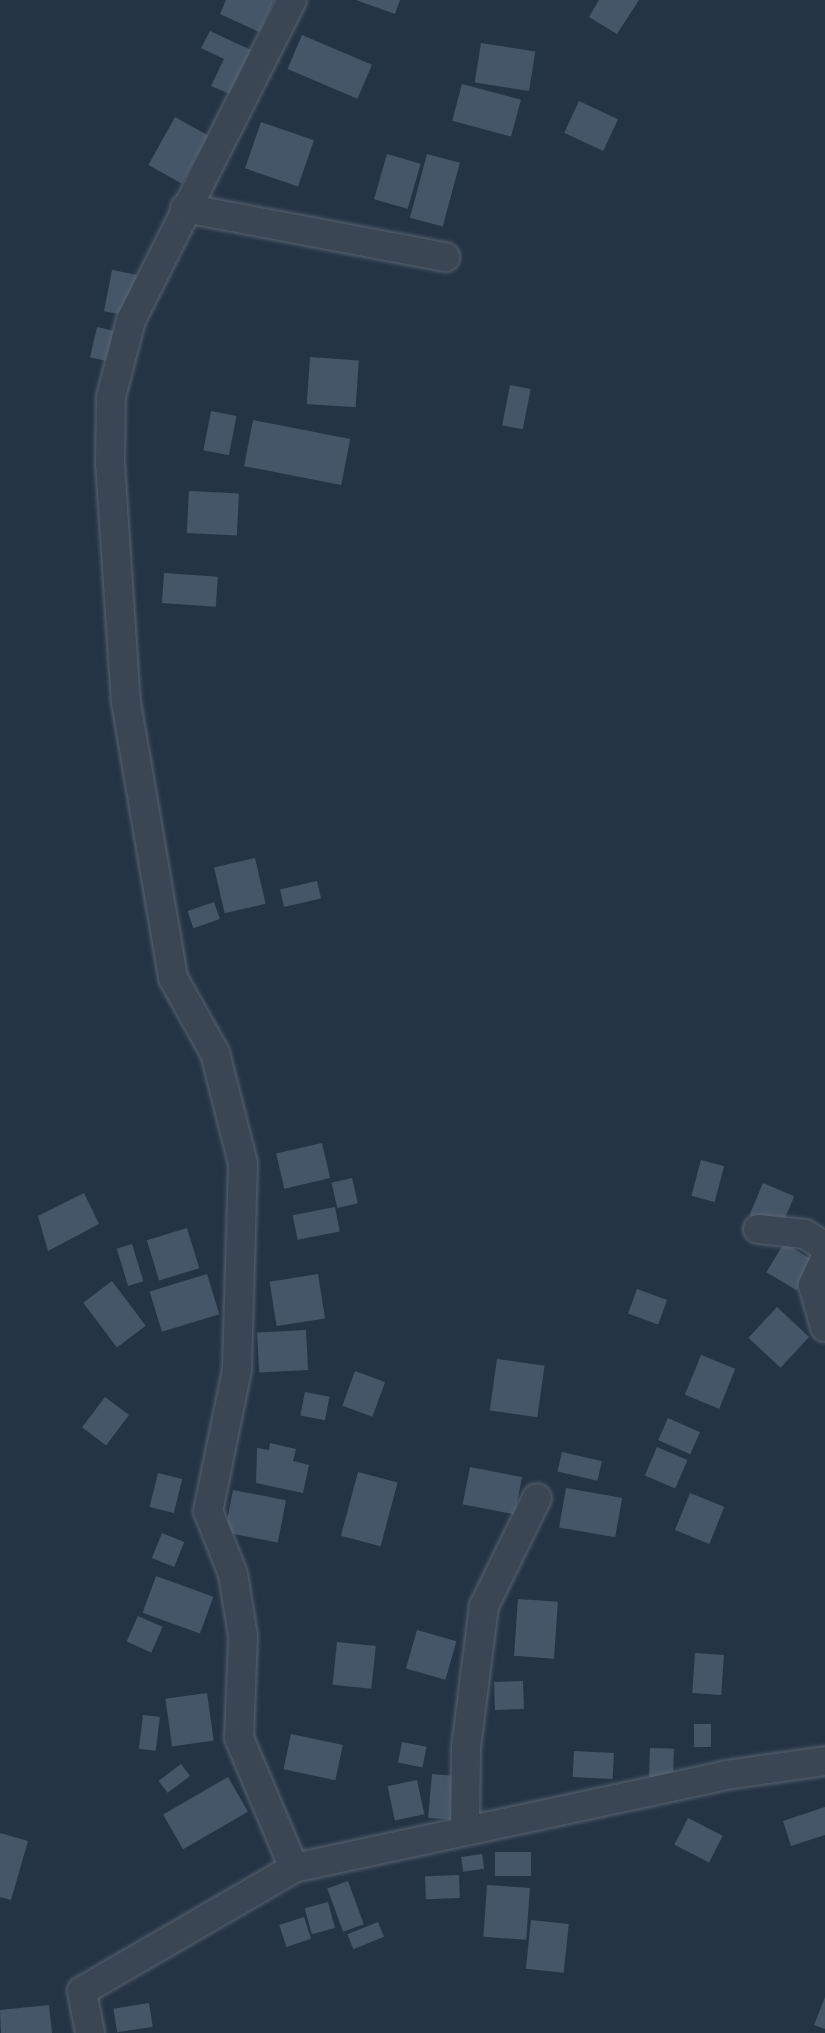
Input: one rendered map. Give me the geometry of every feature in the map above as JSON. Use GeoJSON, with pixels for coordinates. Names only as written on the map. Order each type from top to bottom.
{"type":"FeatureCollection","features":[{"type":"Feature","properties":{"kind":"street"},"geometry":{"type":"LineString","coordinates":[[292,0],[131,320],[111,397],[125,702],[173,978],[215,1054],[243,1164],[237,1370],[208,1511],[233,1574],[243,1636],[239,1738],[295,1868]]}},
{"type":"Feature","properties":{"kind":"street"},"geometry":{"type":"LineString","coordinates":[[185,208],[445,257]]}},
{"type":"Feature","properties":{"kind":"street"},"geometry":{"type":"LineString","coordinates":[[758,1230],[805,1234],[825,1247]]}},
{"type":"Feature","properties":{"kind":"street"},"geometry":{"type":"LineString","coordinates":[[825,1259],[813,1285],[825,1327]]}},
{"type":"Feature","properties":{"kind":"street"},"geometry":{"type":"LineString","coordinates":[[465,1831],[466,1748],[484,1606],[537,1498]]}},
{"type":"Feature","properties":{"kind":"street"},"geometry":{"type":"LineString","coordinates":[[90,2033],[82,1991],[295,1868],[726,1775],[825,1761]]}},
{"type":"Feature","properties":{"kind":"building"},"geometry":{"type":"Polygon","coordinates":[[[226,0],[274,0],[259,32],[220,14],[226,0]]]}},
{"type":"Feature","properties":{"kind":"building"},"geometry":{"type":"Polygon","coordinates":[[[356,0],[400,0],[395,14],[356,0]]]}},
{"type":"Feature","properties":{"kind":"building"},"geometry":{"type":"Polygon","coordinates":[[[599,0],[639,0],[617,34],[589,17],[599,0]]]}},
{"type":"Feature","properties":{"kind":"building"},"geometry":{"type":"Polygon","coordinates":[[[210,31],[253,51],[232,95],[211,86],[224,59],[201,48],[210,31]]]}},
{"type":"Feature","properties":{"kind":"building"},"geometry":{"type":"Polygon","coordinates":[[[302,35],[372,65],[358,99],[288,69],[302,35]]]}},
{"type":"Feature","properties":{"kind":"building"},"geometry":{"type":"Polygon","coordinates":[[[481,43],[535,52],[529,91],[475,83],[481,43]]]}},
{"type":"Feature","properties":{"kind":"building"},"geometry":{"type":"Polygon","coordinates":[[[462,84],[521,100],[511,136],[452,121],[462,84]]]}},
{"type":"Feature","properties":{"kind":"building"},"geometry":{"type":"Polygon","coordinates":[[[579,101],[618,119],[603,151],[564,133],[579,101]]]}},
{"type":"Feature","properties":{"kind":"building"},"geometry":{"type":"Polygon","coordinates":[[[175,117],[208,135],[182,184],[148,165],[175,117]]]}},
{"type":"Feature","properties":{"kind":"building"},"geometry":{"type":"Polygon","coordinates":[[[261,122],[314,140],[298,187],[245,168],[261,122]]]}},
{"type":"Feature","properties":{"kind":"building"},"geometry":{"type":"Polygon","coordinates":[[[387,154],[421,164],[408,209],[374,199],[387,154]]]}},
{"type":"Feature","properties":{"kind":"building"},"geometry":{"type":"Polygon","coordinates":[[[427,154],[460,163],[443,227],[410,218],[427,154]]]}},
{"type":"Feature","properties":{"kind":"building"},"geometry":{"type":"Polygon","coordinates":[[[112,270],[137,275],[129,316],[104,311],[112,270]]]}},
{"type":"Feature","properties":{"kind":"building"},"geometry":{"type":"Polygon","coordinates":[[[97,327],[123,333],[116,363],[90,357],[97,327]]]}},
{"type":"Feature","properties":{"kind":"building"},"geometry":{"type":"Polygon","coordinates":[[[310,357],[359,360],[356,407],[307,404],[310,357]]]}},
{"type":"Feature","properties":{"kind":"building"},"geometry":{"type":"Polygon","coordinates":[[[510,385],[531,389],[523,429],[502,425],[510,385]]]}},
{"type":"Feature","properties":{"kind":"building"},"geometry":{"type":"Polygon","coordinates":[[[211,411],[237,416],[229,455],[203,450],[211,411]]]}},
{"type":"Feature","properties":{"kind":"building"},"geometry":{"type":"Polygon","coordinates":[[[253,420],[350,439],[341,485],[244,466],[253,420]]]}},
{"type":"Feature","properties":{"kind":"building"},"geometry":{"type":"Polygon","coordinates":[[[189,491],[239,494],[237,536],[187,533],[189,491]]]}},
{"type":"Feature","properties":{"kind":"building"},"geometry":{"type":"Polygon","coordinates":[[[164,573],[218,577],[216,607],[162,603],[164,573]]]}},
{"type":"Feature","properties":{"kind":"building"},"geometry":{"type":"Polygon","coordinates":[[[255,858],[266,904],[225,913],[214,867],[255,858]]]}},
{"type":"Feature","properties":{"kind":"building"},"geometry":{"type":"Polygon","coordinates":[[[317,881],[321,899],[284,907],[280,890],[317,881]]]}},
{"type":"Feature","properties":{"kind":"building"},"geometry":{"type":"Polygon","coordinates":[[[214,902],[220,919],[193,928],[188,911],[214,902]]]}},
{"type":"Feature","properties":{"kind":"building"},"geometry":{"type":"Polygon","coordinates":[[[322,1143],[330,1178],[284,1189],[276,1154],[322,1143]]]}},
{"type":"Feature","properties":{"kind":"building"},"geometry":{"type":"Polygon","coordinates":[[[701,1160],[724,1166],[715,1202],[691,1196],[701,1160]]]}},
{"type":"Feature","properties":{"kind":"building"},"geometry":{"type":"Polygon","coordinates":[[[352,1178],[358,1203],[337,1208],[332,1183],[352,1178]]]}},
{"type":"Feature","properties":{"kind":"building"},"geometry":{"type":"Polygon","coordinates":[[[763,1183],[794,1196],[781,1229],[749,1215],[763,1183]]]}},
{"type":"Feature","properties":{"kind":"building"},"geometry":{"type":"Polygon","coordinates":[[[84,1193],[99,1224],[48,1251],[38,1216],[84,1193]]]}},
{"type":"Feature","properties":{"kind":"building"},"geometry":{"type":"Polygon","coordinates":[[[335,1207],[340,1232],[298,1240],[293,1215],[335,1207]]]}},
{"type":"Feature","properties":{"kind":"building"},"geometry":{"type":"Polygon","coordinates":[[[187,1228],[199,1268],[159,1280],[147,1240],[187,1228]]]}},
{"type":"Feature","properties":{"kind":"building"},"geometry":{"type":"Polygon","coordinates":[[[784,1243],[814,1261],[796,1290],[766,1272],[784,1243]]]}},
{"type":"Feature","properties":{"kind":"building"},"geometry":{"type":"Polygon","coordinates":[[[132,1244],[143,1281],[128,1286],[117,1249],[132,1244]]]}},
{"type":"Feature","properties":{"kind":"building"},"geometry":{"type":"Polygon","coordinates":[[[207,1274],[219,1314],[162,1332],[150,1292],[207,1274]]]}},
{"type":"Feature","properties":{"kind":"building"},"geometry":{"type":"Polygon","coordinates":[[[318,1274],[325,1318],[277,1326],[270,1282],[318,1274]]]}},
{"type":"Feature","properties":{"kind":"building"},"geometry":{"type":"Polygon","coordinates":[[[112,1281],[146,1326],[117,1347],[83,1303],[112,1281]]]}},
{"type":"Feature","properties":{"kind":"building"},"geometry":{"type":"Polygon","coordinates":[[[637,1289],[667,1300],[658,1324],[628,1313],[637,1289]]]}},
{"type":"Feature","properties":{"kind":"building"},"geometry":{"type":"Polygon","coordinates":[[[777,1307],[809,1337],[781,1368],[748,1338],[777,1307]]]}},
{"type":"Feature","properties":{"kind":"building"},"geometry":{"type":"Polygon","coordinates":[[[306,1330],[308,1370],[259,1373],[257,1333],[306,1330]]]}},
{"type":"Feature","properties":{"kind":"building"},"geometry":{"type":"Polygon","coordinates":[[[701,1355],[735,1369],[719,1409],[685,1395],[701,1355]]]}},
{"type":"Feature","properties":{"kind":"building"},"geometry":{"type":"Polygon","coordinates":[[[497,1359],[545,1366],[537,1417],[490,1410],[497,1359]]]}},
{"type":"Feature","properties":{"kind":"building"},"geometry":{"type":"Polygon","coordinates":[[[355,1371],[385,1382],[372,1417],[342,1406],[355,1371]]]}},
{"type":"Feature","properties":{"kind":"building"},"geometry":{"type":"Polygon","coordinates":[[[305,1392],[330,1397],[325,1420],[300,1416],[305,1392]]]}},
{"type":"Feature","properties":{"kind":"building"},"geometry":{"type":"Polygon","coordinates":[[[105,1397],[129,1415],[106,1445],[82,1427],[105,1397]]]}},
{"type":"Feature","properties":{"kind":"building"},"geometry":{"type":"Polygon","coordinates":[[[668,1418],[700,1432],[690,1454],[658,1440],[668,1418]]]}},
{"type":"Feature","properties":{"kind":"building"},"geometry":{"type":"Polygon","coordinates":[[[270,1443],[296,1449],[293,1461],[309,1465],[303,1493],[256,1483],[257,1448],[269,1450],[270,1443]]]}},
{"type":"Feature","properties":{"kind":"building"},"geometry":{"type":"Polygon","coordinates":[[[657,1447],[687,1460],[675,1488],[645,1476],[657,1447]]]}},
{"type":"Feature","properties":{"kind":"building"},"geometry":{"type":"Polygon","coordinates":[[[562,1452],[602,1461],[597,1481],[558,1471],[562,1452]]]}},
{"type":"Feature","properties":{"kind":"building"},"geometry":{"type":"Polygon","coordinates":[[[470,1467],[522,1477],[515,1514],[463,1504],[470,1467]]]}},
{"type":"Feature","properties":{"kind":"building"},"geometry":{"type":"Polygon","coordinates":[[[358,1472],[398,1483],[381,1546],[341,1536],[358,1472]]]}},
{"type":"Feature","properties":{"kind":"building"},"geometry":{"type":"Polygon","coordinates":[[[158,1473],[182,1479],[174,1513],[150,1507],[158,1473]]]}},
{"type":"Feature","properties":{"kind":"building"},"geometry":{"type":"Polygon","coordinates":[[[566,1488],[622,1498],[615,1537],[559,1527],[566,1488]]]}},
{"type":"Feature","properties":{"kind":"building"},"geometry":{"type":"Polygon","coordinates":[[[233,1490],[286,1500],[278,1543],[225,1532],[233,1490]]]}},
{"type":"Feature","properties":{"kind":"building"},"geometry":{"type":"Polygon","coordinates":[[[690,1493],[724,1507],[709,1544],[675,1530],[690,1493]]]}},
{"type":"Feature","properties":{"kind":"building"},"geometry":{"type":"Polygon","coordinates":[[[162,1533],[184,1542],[174,1567],[152,1558],[162,1533]]]}},
{"type":"Feature","properties":{"kind":"building"},"geometry":{"type":"Polygon","coordinates":[[[156,1576],[213,1597],[200,1634],[143,1613],[156,1576]]]}},
{"type":"Feature","properties":{"kind":"building"},"geometry":{"type":"Polygon","coordinates":[[[518,1599],[558,1602],[554,1659],[514,1656],[518,1599]]]}},
{"type":"Feature","properties":{"kind":"building"},"geometry":{"type":"Polygon","coordinates":[[[138,1616],[163,1627],[151,1653],[127,1642],[138,1616]]]}},
{"type":"Feature","properties":{"kind":"building"},"geometry":{"type":"Polygon","coordinates":[[[417,1630],[456,1641],[445,1680],[406,1668],[417,1630]]]}},
{"type":"Feature","properties":{"kind":"building"},"geometry":{"type":"Polygon","coordinates":[[[337,1642],[376,1646],[371,1689],[333,1685],[337,1642]]]}},
{"type":"Feature","properties":{"kind":"building"},"geometry":{"type":"Polygon","coordinates":[[[695,1653],[724,1655],[721,1695],[692,1693],[695,1653]]]}},
{"type":"Feature","properties":{"kind":"building"},"geometry":{"type":"Polygon","coordinates":[[[523,1681],[524,1709],[495,1710],[494,1682],[523,1681]]]}},
{"type":"Feature","properties":{"kind":"building"},"geometry":{"type":"Polygon","coordinates":[[[207,1693],[214,1741],[172,1746],[165,1699],[207,1693]]]}},
{"type":"Feature","properties":{"kind":"building"},"geometry":{"type":"Polygon","coordinates":[[[143,1715],[160,1717],[156,1751],[139,1749],[143,1715]]]}},
{"type":"Feature","properties":{"kind":"building"},"geometry":{"type":"Polygon","coordinates":[[[694,1724],[711,1724],[711,1747],[694,1747],[694,1724]]]}},
{"type":"Feature","properties":{"kind":"building"},"geometry":{"type":"Polygon","coordinates":[[[291,1734],[343,1745],[335,1780],[284,1769],[291,1734]]]}},
{"type":"Feature","properties":{"kind":"building"},"geometry":{"type":"Polygon","coordinates":[[[402,1742],[427,1747],[423,1767],[398,1763],[402,1742]]]}},
{"type":"Feature","properties":{"kind":"building"},"geometry":{"type":"Polygon","coordinates":[[[650,1748],[674,1749],[673,1782],[649,1781],[650,1748]]]}},
{"type":"Feature","properties":{"kind":"building"},"geometry":{"type":"Polygon","coordinates":[[[574,1751],[614,1753],[613,1779],[573,1777],[574,1751]]]}},
{"type":"Feature","properties":{"kind":"building"},"geometry":{"type":"Polygon","coordinates":[[[181,1764],[190,1776],[168,1793],[159,1781],[181,1764]]]}},
{"type":"Feature","properties":{"kind":"building"},"geometry":{"type":"Polygon","coordinates":[[[432,1774],[455,1776],[451,1820],[428,1818],[432,1774]]]}},
{"type":"Feature","properties":{"kind":"building"},"geometry":{"type":"Polygon","coordinates":[[[228,1777],[248,1812],[183,1849],[163,1814],[228,1777]]]}},
{"type":"Feature","properties":{"kind":"building"},"geometry":{"type":"Polygon","coordinates":[[[417,1780],[424,1814],[395,1820],[388,1786],[417,1780]]]}},
{"type":"Feature","properties":{"kind":"building"},"geometry":{"type":"Polygon","coordinates":[[[825,1807],[825,1835],[791,1846],[783,1821],[825,1807]]]}},
{"type":"Feature","properties":{"kind":"building"},"geometry":{"type":"Polygon","coordinates":[[[688,1818],[723,1836],[709,1862],[674,1845],[688,1818]]]}},
{"type":"Feature","properties":{"kind":"building"},"geometry":{"type":"Polygon","coordinates":[[[0,1833],[28,1841],[11,1900],[0,1897],[0,1833]]]}},
{"type":"Feature","properties":{"kind":"building"},"geometry":{"type":"Polygon","coordinates":[[[495,1852],[531,1852],[531,1876],[495,1876],[495,1852]]]}},
{"type":"Feature","properties":{"kind":"building"},"geometry":{"type":"Polygon","coordinates":[[[482,1854],[484,1869],[463,1872],[461,1857],[482,1854]]]}},
{"type":"Feature","properties":{"kind":"building"},"geometry":{"type":"Polygon","coordinates":[[[459,1875],[460,1898],[426,1899],[425,1876],[459,1875]]]}},
{"type":"Feature","properties":{"kind":"building"},"geometry":{"type":"Polygon","coordinates":[[[348,1881],[364,1924],[343,1932],[327,1889],[348,1881]]]}},
{"type":"Feature","properties":{"kind":"building"},"geometry":{"type":"Polygon","coordinates":[[[487,1885],[530,1888],[526,1940],[483,1937],[487,1885]]]}},
{"type":"Feature","properties":{"kind":"building"},"geometry":{"type":"Polygon","coordinates":[[[328,1902],[335,1928],[312,1934],[305,1908],[328,1902]]]}},
{"type":"Feature","properties":{"kind":"building"},"geometry":{"type":"Polygon","coordinates":[[[304,1917],[311,1939],[286,1947],[279,1925],[304,1917]]]}},
{"type":"Feature","properties":{"kind":"building"},"geometry":{"type":"Polygon","coordinates":[[[531,1920],[569,1924],[564,1973],[526,1969],[531,1920]]]}},
{"type":"Feature","properties":{"kind":"building"},"geometry":{"type":"Polygon","coordinates":[[[378,1922],[384,1937],[353,1949],[347,1934],[378,1922]]]}},
{"type":"Feature","properties":{"kind":"building"},"geometry":{"type":"Polygon","coordinates":[[[825,1997],[825,2029],[814,2025],[825,1997]]]}},
{"type":"Feature","properties":{"kind":"building"},"geometry":{"type":"Polygon","coordinates":[[[149,2003],[153,2027],[117,2032],[113,2009],[149,2003]]]}},
{"type":"Feature","properties":{"kind":"building"},"geometry":{"type":"Polygon","coordinates":[[[49,2005],[52,2033],[1,2033],[0,2010],[49,2005]]]}}]}
